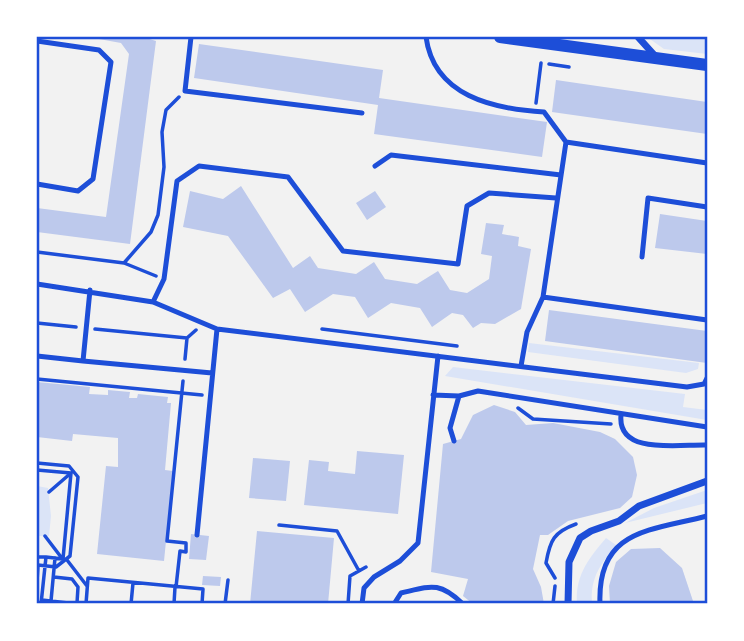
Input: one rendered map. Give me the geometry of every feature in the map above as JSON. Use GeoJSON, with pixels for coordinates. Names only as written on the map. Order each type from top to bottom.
{"type":"FeatureCollection","features":[{"type":"Feature","properties":{"kind":"street"},"geometry":{"type":"LineString","coordinates":[[500,37],[707,65]]}},
{"type":"Feature","properties":{"kind":"street"},"geometry":{"type":"LineString","coordinates":[[638,37],[658,58]]}},
{"type":"Feature","properties":{"kind":"street"},"geometry":{"type":"LineString","coordinates":[[568,604],[569,562],[580,538],[619,521],[639,506],[707,481]]}},
{"type":"Feature","properties":{"kind":"lane"},"geometry":{"type":"LineString","coordinates":[[191,37],[185,91],[362,113]]}},
{"type":"Feature","properties":{"kind":"lane"},"geometry":{"type":"LineString","coordinates":[[426,37],[428,49],[441,75],[455,90],[501,109],[544,112],[566,142],[543,297],[527,332],[521,366]]}},
{"type":"Feature","properties":{"kind":"lane"},"geometry":{"type":"LineString","coordinates":[[37,41],[99,50],[111,62],[93,179],[78,191],[37,184]]}},
{"type":"Feature","properties":{"kind":"lane"},"geometry":{"type":"LineString","coordinates":[[566,142],[707,163]]}},
{"type":"Feature","properties":{"kind":"lane"},"geometry":{"type":"LineString","coordinates":[[375,166],[391,155],[561,175]]}},
{"type":"Feature","properties":{"kind":"lane"},"geometry":{"type":"LineString","coordinates":[[153,302],[164,279],[177,181],[199,166],[288,177],[343,251],[458,264],[467,206],[489,193],[556,198]]}},
{"type":"Feature","properties":{"kind":"lane"},"geometry":{"type":"LineString","coordinates":[[642,257],[648,198],[707,207]]}},
{"type":"Feature","properties":{"kind":"lane"},"geometry":{"type":"LineString","coordinates":[[37,284],[90,290],[153,302],[217,329],[687,387],[704,384],[707,379]]}},
{"type":"Feature","properties":{"kind":"lane"},"geometry":{"type":"LineString","coordinates":[[83,361],[90,290]]}},
{"type":"Feature","properties":{"kind":"lane"},"geometry":{"type":"LineString","coordinates":[[543,297],[707,320]]}},
{"type":"Feature","properties":{"kind":"lane"},"geometry":{"type":"LineString","coordinates":[[197,535],[217,329]]}},
{"type":"Feature","properties":{"kind":"lane"},"geometry":{"type":"LineString","coordinates":[[37,356],[212,373]]}},
{"type":"Feature","properties":{"kind":"lane"},"geometry":{"type":"LineString","coordinates":[[362,604],[364,588],[374,577],[400,561],[418,543],[438,356]]}},
{"type":"Feature","properties":{"kind":"lane"},"geometry":{"type":"LineString","coordinates":[[433,395],[459,396],[478,391],[707,427]]}},
{"type":"Feature","properties":{"kind":"lane"},"geometry":{"type":"LineString","coordinates":[[454,441],[450,428],[459,396]]}},
{"type":"Feature","properties":{"kind":"lane"},"geometry":{"type":"LineString","coordinates":[[621,415],[620,423],[627,436],[638,444],[707,445]]}},
{"type":"Feature","properties":{"kind":"lane"},"geometry":{"type":"LineString","coordinates":[[600,604],[599,584],[607,558],[628,537],[707,516]]}},
{"type":"Feature","properties":{"kind":"lane"},"geometry":{"type":"LineString","coordinates":[[394,604],[401,593],[433,585],[450,592],[463,604]]}},
{"type":"Feature","properties":{"kind":"path"},"geometry":{"type":"LineString","coordinates":[[535,111],[541,63]]}},
{"type":"Feature","properties":{"kind":"path"},"geometry":{"type":"LineString","coordinates":[[549,64],[569,67]]}},
{"type":"Feature","properties":{"kind":"path"},"geometry":{"type":"LineString","coordinates":[[124,263],[151,232],[158,215],[164,167],[162,132],[166,110],[185,91]]}},
{"type":"Feature","properties":{"kind":"path"},"geometry":{"type":"LineString","coordinates":[[37,252],[124,263],[164,279]]}},
{"type":"Feature","properties":{"kind":"path"},"geometry":{"type":"LineString","coordinates":[[37,323],[187,338],[167,541],[186,542],[186,552],[180,551],[174,604]]}},
{"type":"Feature","properties":{"kind":"path"},"geometry":{"type":"LineString","coordinates":[[37,379],[210,395]]}},
{"type":"Feature","properties":{"kind":"path"},"geometry":{"type":"LineString","coordinates":[[37,463],[69,466],[78,477],[70,556],[38,557],[37,582]]}},
{"type":"Feature","properties":{"kind":"path"},"geometry":{"type":"LineString","coordinates":[[37,470],[71,473]]}},
{"type":"Feature","properties":{"kind":"path"},"geometry":{"type":"LineString","coordinates":[[55,567],[64,558],[71,473]]}},
{"type":"Feature","properties":{"kind":"path"},"geometry":{"type":"LineString","coordinates":[[49,492],[71,473]]}},
{"type":"Feature","properties":{"kind":"path"},"geometry":{"type":"LineString","coordinates":[[279,525],[337,531],[359,571]]}},
{"type":"Feature","properties":{"kind":"path"},"geometry":{"type":"LineString","coordinates":[[45,536],[87,586]]}},
{"type":"Feature","properties":{"kind":"path"},"geometry":{"type":"LineString","coordinates":[[46,557],[42,602],[77,604],[78,587],[72,579],[54,577]]}},
{"type":"Feature","properties":{"kind":"path"},"geometry":{"type":"LineString","coordinates":[[51,601],[55,558]]}},
{"type":"Feature","properties":{"kind":"path"},"geometry":{"type":"LineString","coordinates":[[348,604],[350,576],[371,564]]}},
{"type":"Feature","properties":{"kind":"path"},"geometry":{"type":"LineString","coordinates":[[38,565],[55,567]]}},
{"type":"Feature","properties":{"kind":"path"},"geometry":{"type":"LineString","coordinates":[[75,583],[81,578]]}},
{"type":"Feature","properties":{"kind":"path"},"geometry":{"type":"LineString","coordinates":[[86,604],[88,578],[203,589],[202,604],[205,604]]}},
{"type":"Feature","properties":{"kind":"path"},"geometry":{"type":"LineString","coordinates":[[225,604],[228,580]]}},
{"type":"Feature","properties":{"kind":"path"},"geometry":{"type":"LineString","coordinates":[[131,604],[133,583]]}},
{"type":"Feature","properties":{"kind":"shaded area"},"geometry":{"type":"Polygon","coordinates":[[[647,37],[707,37],[707,54],[664,49],[647,37]]]}},
{"type":"Feature","properties":{"kind":"shaded area"},"geometry":{"type":"Polygon","coordinates":[[[529,343],[699,363],[698,369],[686,373],[528,352],[529,343]]]}},
{"type":"Feature","properties":{"kind":"shaded area"},"geometry":{"type":"Polygon","coordinates":[[[453,367],[685,394],[683,407],[707,410],[707,420],[445,376],[453,367]]]}},
{"type":"Feature","properties":{"kind":"shaded area"},"geometry":{"type":"Polygon","coordinates":[[[37,486],[48,488],[51,516],[49,536],[37,536],[37,486]]]}},
{"type":"Feature","properties":{"kind":"shaded area"},"geometry":{"type":"Polygon","coordinates":[[[707,490],[707,503],[625,523],[654,508],[707,490]]]}},
{"type":"Feature","properties":{"kind":"shaded area"},"geometry":{"type":"Polygon","coordinates":[[[606,538],[616,545],[597,572],[592,604],[577,604],[578,585],[584,568],[606,538]]]}},
{"type":"Feature","properties":{"kind":"building"},"geometry":{"type":"Polygon","coordinates":[[[88,37],[143,37],[156,41],[130,244],[37,232],[37,208],[106,217],[129,54],[121,43],[88,37]]]}},
{"type":"Feature","properties":{"kind":"building"},"geometry":{"type":"Polygon","coordinates":[[[199,44],[383,70],[379,98],[547,122],[542,157],[374,134],[378,105],[194,78],[199,44]]]}},
{"type":"Feature","properties":{"kind":"building"},"geometry":{"type":"Polygon","coordinates":[[[556,80],[707,102],[707,134],[552,112],[556,80]]]}},
{"type":"Feature","properties":{"kind":"building"},"geometry":{"type":"Polygon","coordinates":[[[241,186],[293,268],[310,256],[318,268],[356,274],[374,262],[385,279],[417,284],[438,271],[450,290],[467,293],[489,279],[492,256],[481,254],[486,223],[504,225],[502,234],[519,237],[518,246],[531,249],[521,309],[495,324],[481,323],[473,328],[463,315],[452,313],[432,327],[420,308],[391,303],[368,318],[355,297],[333,294],[305,312],[290,289],[273,298],[228,236],[183,227],[190,191],[223,199],[241,186]]]}},
{"type":"Feature","properties":{"kind":"building"},"geometry":{"type":"Polygon","coordinates":[[[375,191],[386,207],[367,220],[356,203],[375,191]]]}},
{"type":"Feature","properties":{"kind":"building"},"geometry":{"type":"Polygon","coordinates":[[[660,214],[707,221],[707,254],[655,248],[660,214]]]}},
{"type":"Feature","properties":{"kind":"building"},"geometry":{"type":"Polygon","coordinates":[[[549,310],[707,331],[707,363],[545,341],[549,310]]]}},
{"type":"Feature","properties":{"kind":"building"},"geometry":{"type":"Polygon","coordinates":[[[37,382],[90,387],[89,394],[108,395],[108,390],[130,392],[129,398],[137,398],[138,394],[168,397],[167,403],[171,403],[165,470],[173,471],[164,561],[97,554],[106,466],[118,467],[118,438],[73,434],[72,441],[37,437],[37,382]]]}},
{"type":"Feature","properties":{"kind":"building"},"geometry":{"type":"Polygon","coordinates":[[[494,405],[515,412],[526,425],[553,423],[600,432],[615,439],[633,457],[637,475],[632,497],[620,508],[568,521],[548,535],[540,535],[533,569],[541,587],[544,604],[473,604],[463,596],[468,579],[431,572],[443,444],[461,439],[473,415],[494,405]]]}},
{"type":"Feature","properties":{"kind":"building"},"geometry":{"type":"Polygon","coordinates":[[[357,451],[404,455],[398,514],[304,505],[309,460],[329,462],[328,471],[355,474],[357,451]]]}},
{"type":"Feature","properties":{"kind":"building"},"geometry":{"type":"Polygon","coordinates":[[[253,458],[290,461],[286,501],[249,498],[253,458]]]}},
{"type":"Feature","properties":{"kind":"building"},"geometry":{"type":"Polygon","coordinates":[[[257,531],[334,538],[328,604],[250,604],[257,531]]]}},
{"type":"Feature","properties":{"kind":"building"},"geometry":{"type":"Polygon","coordinates":[[[191,534],[209,536],[206,560],[189,559],[191,534]]]}},
{"type":"Feature","properties":{"kind":"building"},"geometry":{"type":"Polygon","coordinates":[[[660,548],[682,568],[694,604],[610,604],[609,586],[616,562],[631,549],[660,548]]]}},
{"type":"Feature","properties":{"kind":"building"},"geometry":{"type":"Polygon","coordinates":[[[203,576],[221,577],[220,586],[202,585],[203,576]]]}}]}
